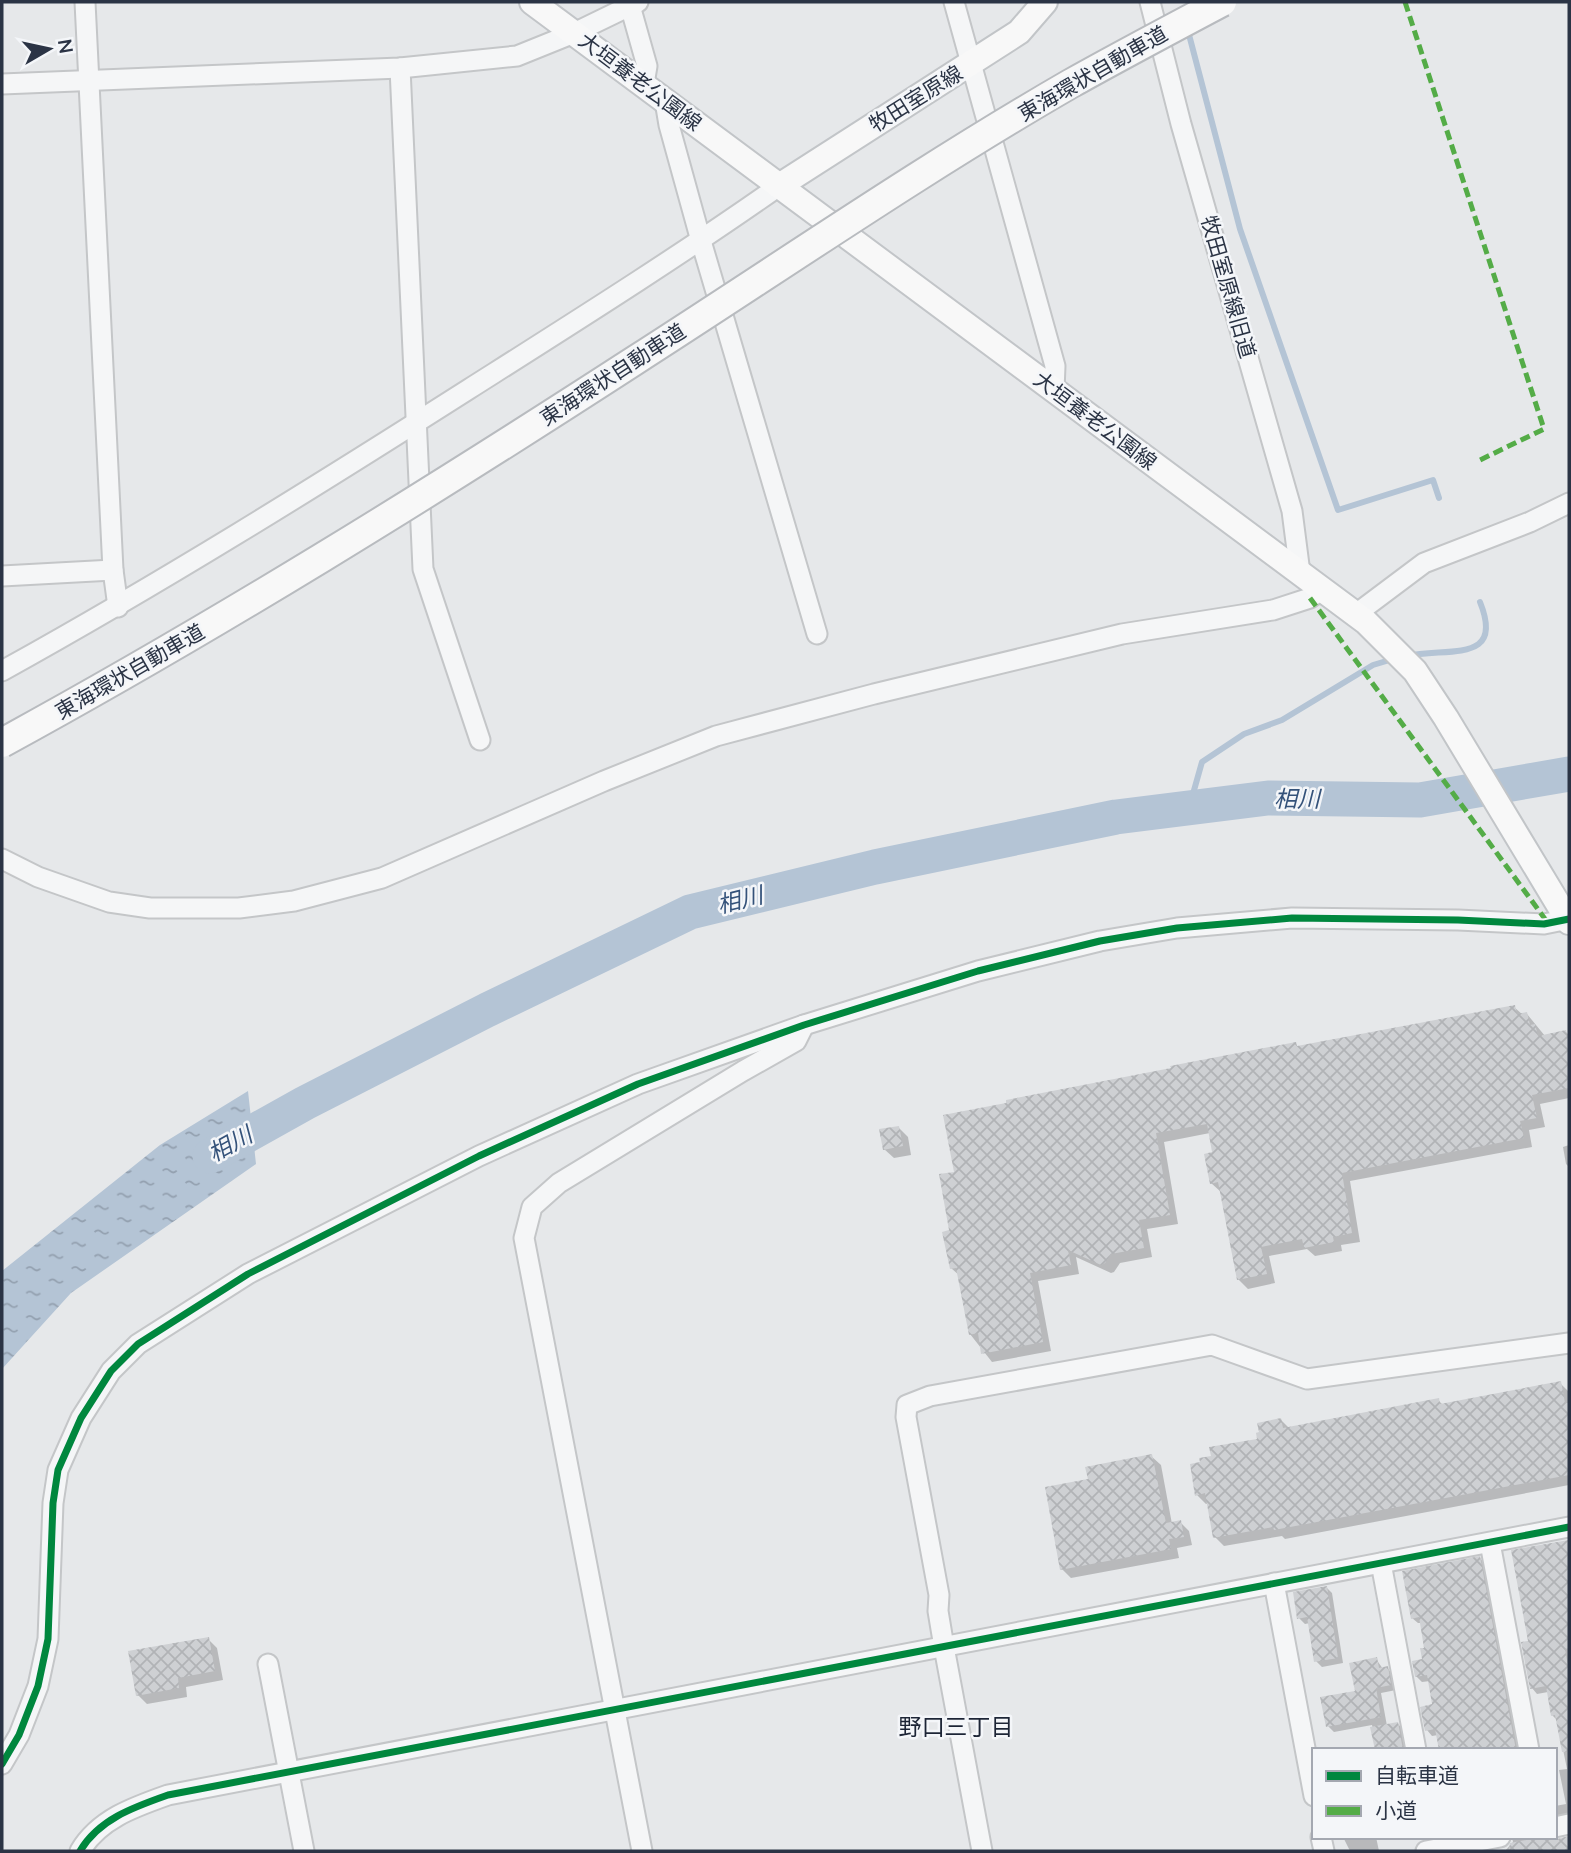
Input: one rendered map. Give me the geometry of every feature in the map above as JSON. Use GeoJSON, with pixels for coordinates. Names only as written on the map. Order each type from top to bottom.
{"type":"FeatureCollection","features":[{"type":"Feature","properties":{"kind":"highway","name":"東海環状自動車道"},"geometry":{"type":"LineString","coordinates":[[2,743],[250,603],[515,438],[934,167],[1070,85],[1222,2]]}},
{"type":"Feature","properties":{"kind":"main road","name":"大垣養老公園線"},"geometry":{"type":"LineString","coordinates":[[532,2],[1361,618],[1415,671],[1567,918]]}},
{"type":"Feature","properties":{"kind":"main road","name":"牧田室原線"},"geometry":{"type":"LineString","coordinates":[[779,186],[1019,32],[1045,2]]}},
{"type":"Feature","properties":{"kind":"street"},"geometry":{"type":"LineString","coordinates":[[85,2],[113,570],[118,607]]}},
{"type":"Feature","properties":{"kind":"street"},"geometry":{"type":"LineString","coordinates":[[954,2],[1055,366],[1054,390]]}},
{"type":"Feature","properties":{"kind":"street","name":"牧田室原線旧道"},"geometry":{"type":"LineString","coordinates":[[1150,2],[1181,124],[1292,511],[1300,573]]}},
{"type":"Feature","properties":{"kind":"street"},"geometry":{"type":"LineString","coordinates":[[2,84],[400,68],[517,57],[574,33],[632,3],[647,66],[644,84]]}},
{"type":"Feature","properties":{"kind":"street"},"geometry":{"type":"LineString","coordinates":[[400,68],[423,569],[480,740]]}},
{"type":"Feature","properties":{"kind":"street"},"geometry":{"type":"LineString","coordinates":[[665,101],[669,125],[701,241],[817,634]]}},
{"type":"Feature","properties":{"kind":"street"},"geometry":{"type":"LineString","coordinates":[[2,671],[118,607],[416,422],[701,241],[779,186]]}},
{"type":"Feature","properties":{"kind":"street"},"geometry":{"type":"LineString","coordinates":[[1361,618],[1424,563],[1530,522],[1569,503]]}},
{"type":"Feature","properties":{"kind":"street"},"geometry":{"type":"LineString","coordinates":[[2,576],[113,570]]}},
{"type":"Feature","properties":{"kind":"street"},"geometry":{"type":"LineString","coordinates":[[2,859],[38,877],[110,902],[150,908],[239,908],[294,901],[382,878],[604,781],[716,736],[874,694],[1122,634],[1273,610],[1310,598],[1322,589]]}},
{"type":"Feature","properties":{"kind":"street"},"geometry":{"type":"LineString","coordinates":[[2,1764],[19,1735],[38,1686],[48,1639],[53,1503],[58,1469],[81,1418],[111,1371],[138,1344],[248,1274],[478,1156],[638,1084],[804,1025],[978,971],[1100,941],[1177,929],[1292,918],[1544,924],[1567,918]]}},
{"type":"Feature","properties":{"kind":"street"},"geometry":{"type":"LineString","coordinates":[[642,1851],[524,1238],[532,1207],[559,1183],[796,1041],[804,1025]]}},
{"type":"Feature","properties":{"kind":"street"},"geometry":{"type":"LineString","coordinates":[[982,1851],[944,1647],[938,1611],[939,1595],[906,1417],[907,1405],[930,1396],[1212,1345],[1307,1378],[1569,1343]]}},
{"type":"Feature","properties":{"kind":"street"},"geometry":{"type":"LineString","coordinates":[[80,1851],[86,1842],[121,1812],[168,1795],[1569,1527]]}},
{"type":"Feature","properties":{"kind":"street"},"geometry":{"type":"LineString","coordinates":[[1490,1543],[1529,1748]]}},
{"type":"Feature","properties":{"kind":"street"},"geometry":{"type":"LineString","coordinates":[[1381,1563],[1416,1748]]}},
{"type":"Feature","properties":{"kind":"street"},"geometry":{"type":"LineString","coordinates":[[1274,1583],[1312,1785]]}},
{"type":"Feature","properties":{"kind":"street"},"geometry":{"type":"LineString","coordinates":[[268,1664],[304,1851]]}},
{"type":"Feature","properties":{"kind":"street"},"geometry":{"type":"LineString","coordinates":[[1431,1846],[1485,1839]]}},
{"type":"Feature","properties":{"kind":"water"},"geometry":{"type":"Polygon","coordinates":[[[248,1091],[256,1164],[71,1293],[2,1369],[2,1271],[160,1145],[248,1091]]]}},
{"type":"Feature","properties":{"kind":"building"},"geometry":{"type":"Polygon","coordinates":[[[1515,1005],[1517,1014],[1527,1012],[1530,1025],[1535,1024],[1538,1036],[1566,1030],[1569,1045],[1569,1088],[1532,1095],[1537,1118],[1520,1121],[1524,1138],[1342,1173],[1352,1233],[1333,1237],[1334,1242],[1304,1248],[1302,1239],[1261,1247],[1267,1274],[1237,1280],[1218,1182],[1210,1184],[1204,1154],[1212,1152],[1207,1124],[1156,1133],[1170,1215],[1139,1220],[1144,1248],[1111,1254],[1101,1265],[1068,1250],[1071,1265],[1030,1273],[1043,1342],[981,1354],[978,1333],[969,1335],[956,1268],[950,1269],[942,1232],[949,1230],[939,1174],[954,1172],[943,1115],[1171,1068],[1170,1066],[1296,1042],[1297,1046],[1515,1005]]]}},
{"type":"Feature","properties":{"kind":"building"},"geometry":{"type":"Polygon","coordinates":[[[899,1126],[903,1146],[883,1150],[879,1129],[899,1126]]]}},
{"type":"Feature","properties":{"kind":"building"},"geometry":{"type":"Polygon","coordinates":[[[1561,1381],[1565,1403],[1569,1403],[1569,1475],[1274,1530],[1273,1527],[1213,1538],[1205,1493],[1195,1496],[1190,1464],[1200,1462],[1199,1458],[1211,1456],[1209,1447],[1257,1439],[1257,1423],[1281,1418],[1283,1428],[1439,1398],[1440,1404],[1561,1381]]]}},
{"type":"Feature","properties":{"kind":"building"},"geometry":{"type":"Polygon","coordinates":[[[1152,1454],[1166,1523],[1181,1520],[1184,1537],[1169,1539],[1171,1549],[1060,1570],[1045,1487],[1088,1479],[1085,1467],[1152,1454]]]}},
{"type":"Feature","properties":{"kind":"building"},"geometry":{"type":"Polygon","coordinates":[[[1569,1540],[1569,1648],[1565,1649],[1569,1672],[1569,1752],[1562,1752],[1555,1715],[1551,1716],[1546,1686],[1530,1689],[1521,1642],[1528,1641],[1511,1550],[1569,1540]]]}},
{"type":"Feature","properties":{"kind":"building"},"geometry":{"type":"Polygon","coordinates":[[[1480,1556],[1516,1748],[1439,1748],[1435,1729],[1425,1731],[1420,1707],[1432,1704],[1427,1675],[1415,1677],[1412,1661],[1422,1659],[1420,1648],[1424,1648],[1419,1617],[1411,1619],[1402,1571],[1480,1556]]]}},
{"type":"Feature","properties":{"kind":"building"},"geometry":{"type":"Polygon","coordinates":[[[1327,1586],[1338,1658],[1314,1662],[1307,1617],[1297,1619],[1293,1592],[1327,1586]]]}},
{"type":"Feature","properties":{"kind":"building"},"geometry":{"type":"Polygon","coordinates":[[[209,1637],[215,1671],[178,1678],[179,1688],[136,1696],[128,1651],[209,1637]]]}},
{"type":"Feature","properties":{"kind":"building"},"geometry":{"type":"Polygon","coordinates":[[[1377,1657],[1379,1668],[1388,1666],[1391,1685],[1376,1688],[1381,1717],[1326,1727],[1320,1697],[1355,1691],[1349,1663],[1377,1657]]]}},
{"type":"Feature","properties":{"kind":"building"},"geometry":{"type":"Polygon","coordinates":[[[1398,1722],[1403,1748],[1375,1748],[1370,1727],[1398,1722]]]}},
{"type":"Feature","properties":{"kind":"building"},"geometry":{"type":"Polygon","coordinates":[[[1569,1836],[1569,1851],[1509,1851],[1510,1843],[1531,1839],[1569,1836]]]}},
{"type":"Feature","properties":{"kind":"waterway"},"geometry":{"type":"LineString","coordinates":[[1187,27],[1240,229],[1338,510],[1433,480],[1439,498]]}},
{"type":"Feature","properties":{"kind":"waterway"},"geometry":{"type":"LineString","coordinates":[[1407,656],[1468,649],[1479,644],[1485,635],[1486,622],[1480,602]]}},
{"type":"Feature","properties":{"kind":"waterway"},"geometry":{"type":"LineString","coordinates":[[1189,808],[1202,762],[1244,734],[1282,720],[1373,665],[1393,659]]}},
{"type":"Feature","properties":{"kind":"waterway","name":"相川"},"geometry":{"type":"LineString","coordinates":[[210,1156],[305,1103],[487,1010],[690,912],[875,867],[1116,817],[1268,798],[1420,800],[1569,774]]}},
{"type":"Feature","properties":{"kind":"marked path"},"geometry":{"type":"LineString","coordinates":[[1405,2],[1544,429],[1478,461]]}},
{"type":"Feature","properties":{"kind":"marked path"},"geometry":{"type":"LineString","coordinates":[[1310,598],[1548,923]]}},
{"type":"Feature","properties":{"kind":"cycle path"},"geometry":{"type":"LineString","coordinates":[[2,1764],[19,1735],[38,1686],[48,1639],[53,1503],[58,1470],[81,1418],[111,1371],[138,1344],[248,1274],[479,1156],[638,1084],[804,1025],[978,971],[1100,941],[1177,928],[1292,918],[1544,924],[1569,919]]}},
{"type":"Feature","properties":{"kind":"cycle path"},"geometry":{"type":"LineString","coordinates":[[80,1851],[107,1822],[168,1795],[1569,1527]]}},
{"type":"Feature","properties":{"kind":"district","name":"野口三丁目"},"geometry":{"type":"Point","coordinates":[956,1727]}}]}
